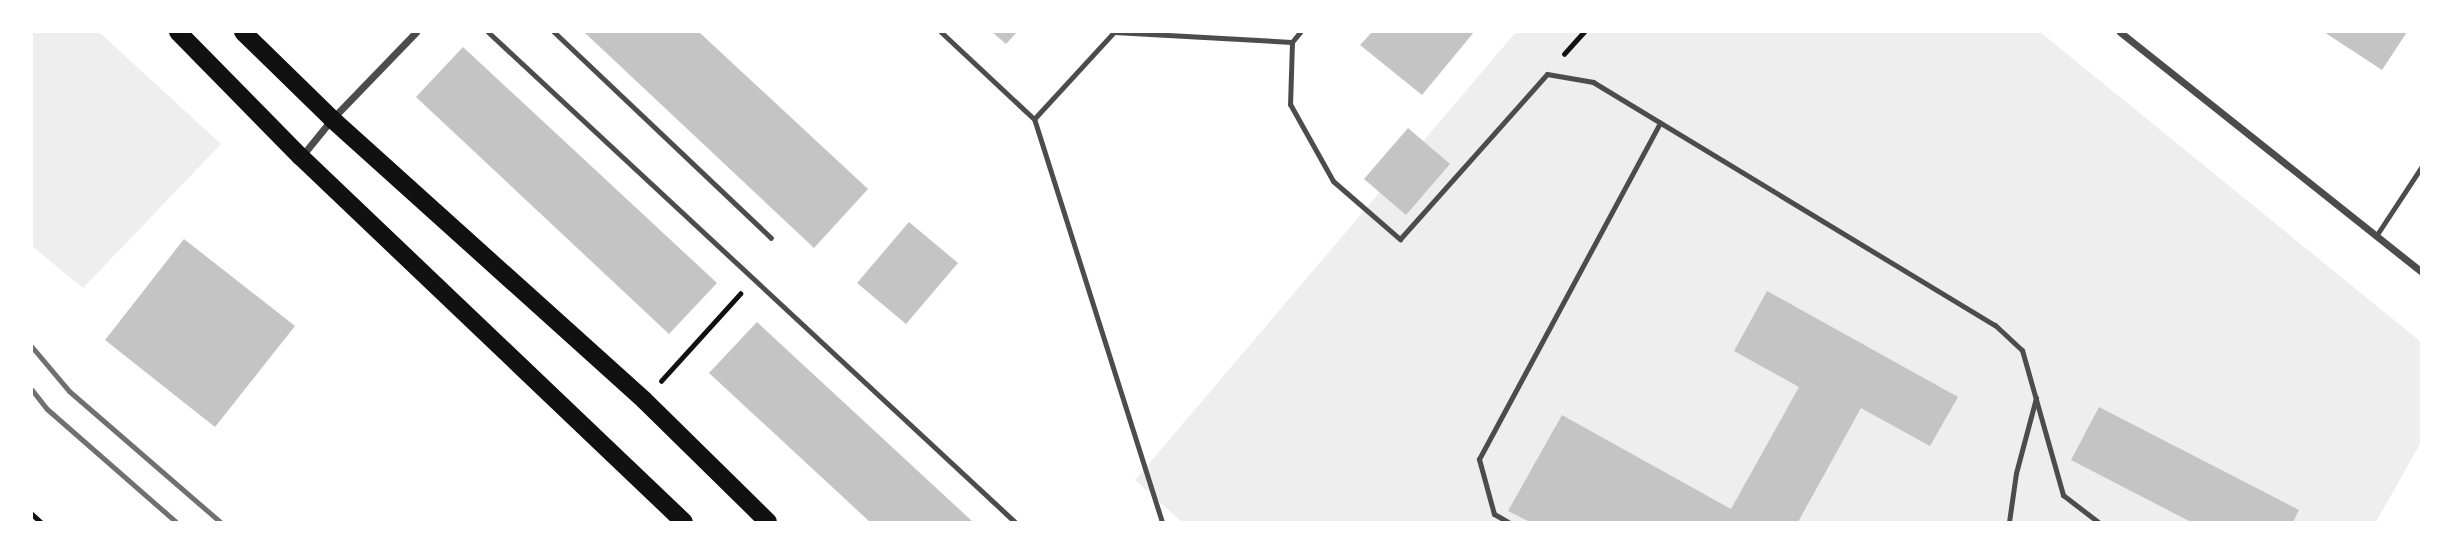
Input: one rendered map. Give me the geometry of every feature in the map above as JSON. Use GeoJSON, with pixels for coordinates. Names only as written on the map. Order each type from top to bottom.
{"type":"FeatureCollection","features":[{"type":"Feature","properties":{"kind":"main road"},"geometry":{"type":"LineString","coordinates":[[178,32],[301,157],[684,523]]}},
{"type":"Feature","properties":{"kind":"main road"},"geometry":{"type":"LineString","coordinates":[[243,32],[332,119],[644,400],[768,523]]}},
{"type":"Feature","properties":{"kind":"street"},"geometry":{"type":"LineString","coordinates":[[301,157],[332,119],[416,32]]}},
{"type":"Feature","properties":{"kind":"street"},"geometry":{"type":"LineString","coordinates":[[2120,32],[2421,272]]}},
{"type":"Feature","properties":{"kind":"lane"},"geometry":{"type":"LineString","coordinates":[[488,32],[1015,523]]}},
{"type":"Feature","properties":{"kind":"lane"},"geometry":{"type":"LineString","coordinates":[[554,32],[771,238]]}},
{"type":"Feature","properties":{"kind":"lane"},"geometry":{"type":"LineString","coordinates":[[941,32],[1034,119],[1162,523]]}},
{"type":"Feature","properties":{"kind":"lane"},"geometry":{"type":"LineString","coordinates":[[1034,119],[1114,32],[1293,41]]}},
{"type":"Feature","properties":{"kind":"lane"},"geometry":{"type":"LineString","coordinates":[[1300,32],[1293,41],[1290,104],[1333,181],[1401,239],[1547,74],[1593,82],[1995,325],[2022,350],[2063,495],[2098,523]]}},
{"type":"Feature","properties":{"kind":"lane"},"geometry":{"type":"LineString","coordinates":[[1508,523],[1494,514],[1479,459],[1660,123]]}},
{"type":"Feature","properties":{"kind":"lane"},"geometry":{"type":"LineString","coordinates":[[2376,236],[2421,166]]}},
{"type":"Feature","properties":{"kind":"lane"},"geometry":{"type":"LineString","coordinates":[[2009,523],[2016,473],[2036,395]]}},
{"type":"Feature","properties":{"kind":"path"},"geometry":{"type":"LineString","coordinates":[[644,400],[753,281]]}},
{"type":"Feature","properties":{"kind":"path"},"geometry":{"type":"LineString","coordinates":[[32,514],[41,523]]}},
{"type":"Feature","properties":{"kind":"shaded area"},"geometry":{"type":"Polygon","coordinates":[[[32,32],[99,32],[221,144],[83,288],[32,246],[32,32]]]}},
{"type":"Feature","properties":{"kind":"shaded area"},"geometry":{"type":"Polygon","coordinates":[[[1516,32],[2040,32],[2421,342],[2421,442],[2376,522],[1182,522],[1135,480],[1516,32]]]}},
{"type":"Feature","properties":{"kind":"building"},"geometry":{"type":"Polygon","coordinates":[[[584,32],[699,32],[868,189],[814,248],[584,32]]]}},
{"type":"Feature","properties":{"kind":"building"},"geometry":{"type":"Polygon","coordinates":[[[992,32],[1017,32],[1006,44],[992,32]]]}},
{"type":"Feature","properties":{"kind":"building"},"geometry":{"type":"Polygon","coordinates":[[[1372,32],[1474,32],[1422,95],[1360,45],[1372,32]]]}},
{"type":"Feature","properties":{"kind":"building"},"geometry":{"type":"Polygon","coordinates":[[[2324,32],[2407,32],[2382,70],[2324,32]]]}},
{"type":"Feature","properties":{"kind":"building"},"geometry":{"type":"Polygon","coordinates":[[[463,47],[717,283],[669,334],[416,97],[463,47]]]}},
{"type":"Feature","properties":{"kind":"building"},"geometry":{"type":"Polygon","coordinates":[[[1408,128],[1450,164],[1406,215],[1364,179],[1408,128]]]}},
{"type":"Feature","properties":{"kind":"building"},"geometry":{"type":"Polygon","coordinates":[[[909,222],[958,263],[906,324],[857,283],[909,222]]]}},
{"type":"Feature","properties":{"kind":"building"},"geometry":{"type":"Polygon","coordinates":[[[184,239],[295,326],[215,427],[105,340],[184,239]]]}},
{"type":"Feature","properties":{"kind":"building"},"geometry":{"type":"Polygon","coordinates":[[[1767,291],[1958,397],[1930,446],[1861,408],[1798,522],[1530,522],[1508,511],[1562,415],[1731,509],[1799,387],[1734,351],[1767,291]]]}},
{"type":"Feature","properties":{"kind":"building"},"geometry":{"type":"Polygon","coordinates":[[[757,322],[973,522],[870,522],[709,373],[757,322]]]}},
{"type":"Feature","properties":{"kind":"building"},"geometry":{"type":"Polygon","coordinates":[[[2099,407],[2299,510],[2293,522],[2191,522],[2071,460],[2099,407]]]}},
{"type":"Feature","properties":{"kind":"railway"},"geometry":{"type":"LineString","coordinates":[[32,347],[69,391],[220,522]]}},
{"type":"Feature","properties":{"kind":"railway"},"geometry":{"type":"LineString","coordinates":[[32,390],[47,409],[176,522]]}}]}
